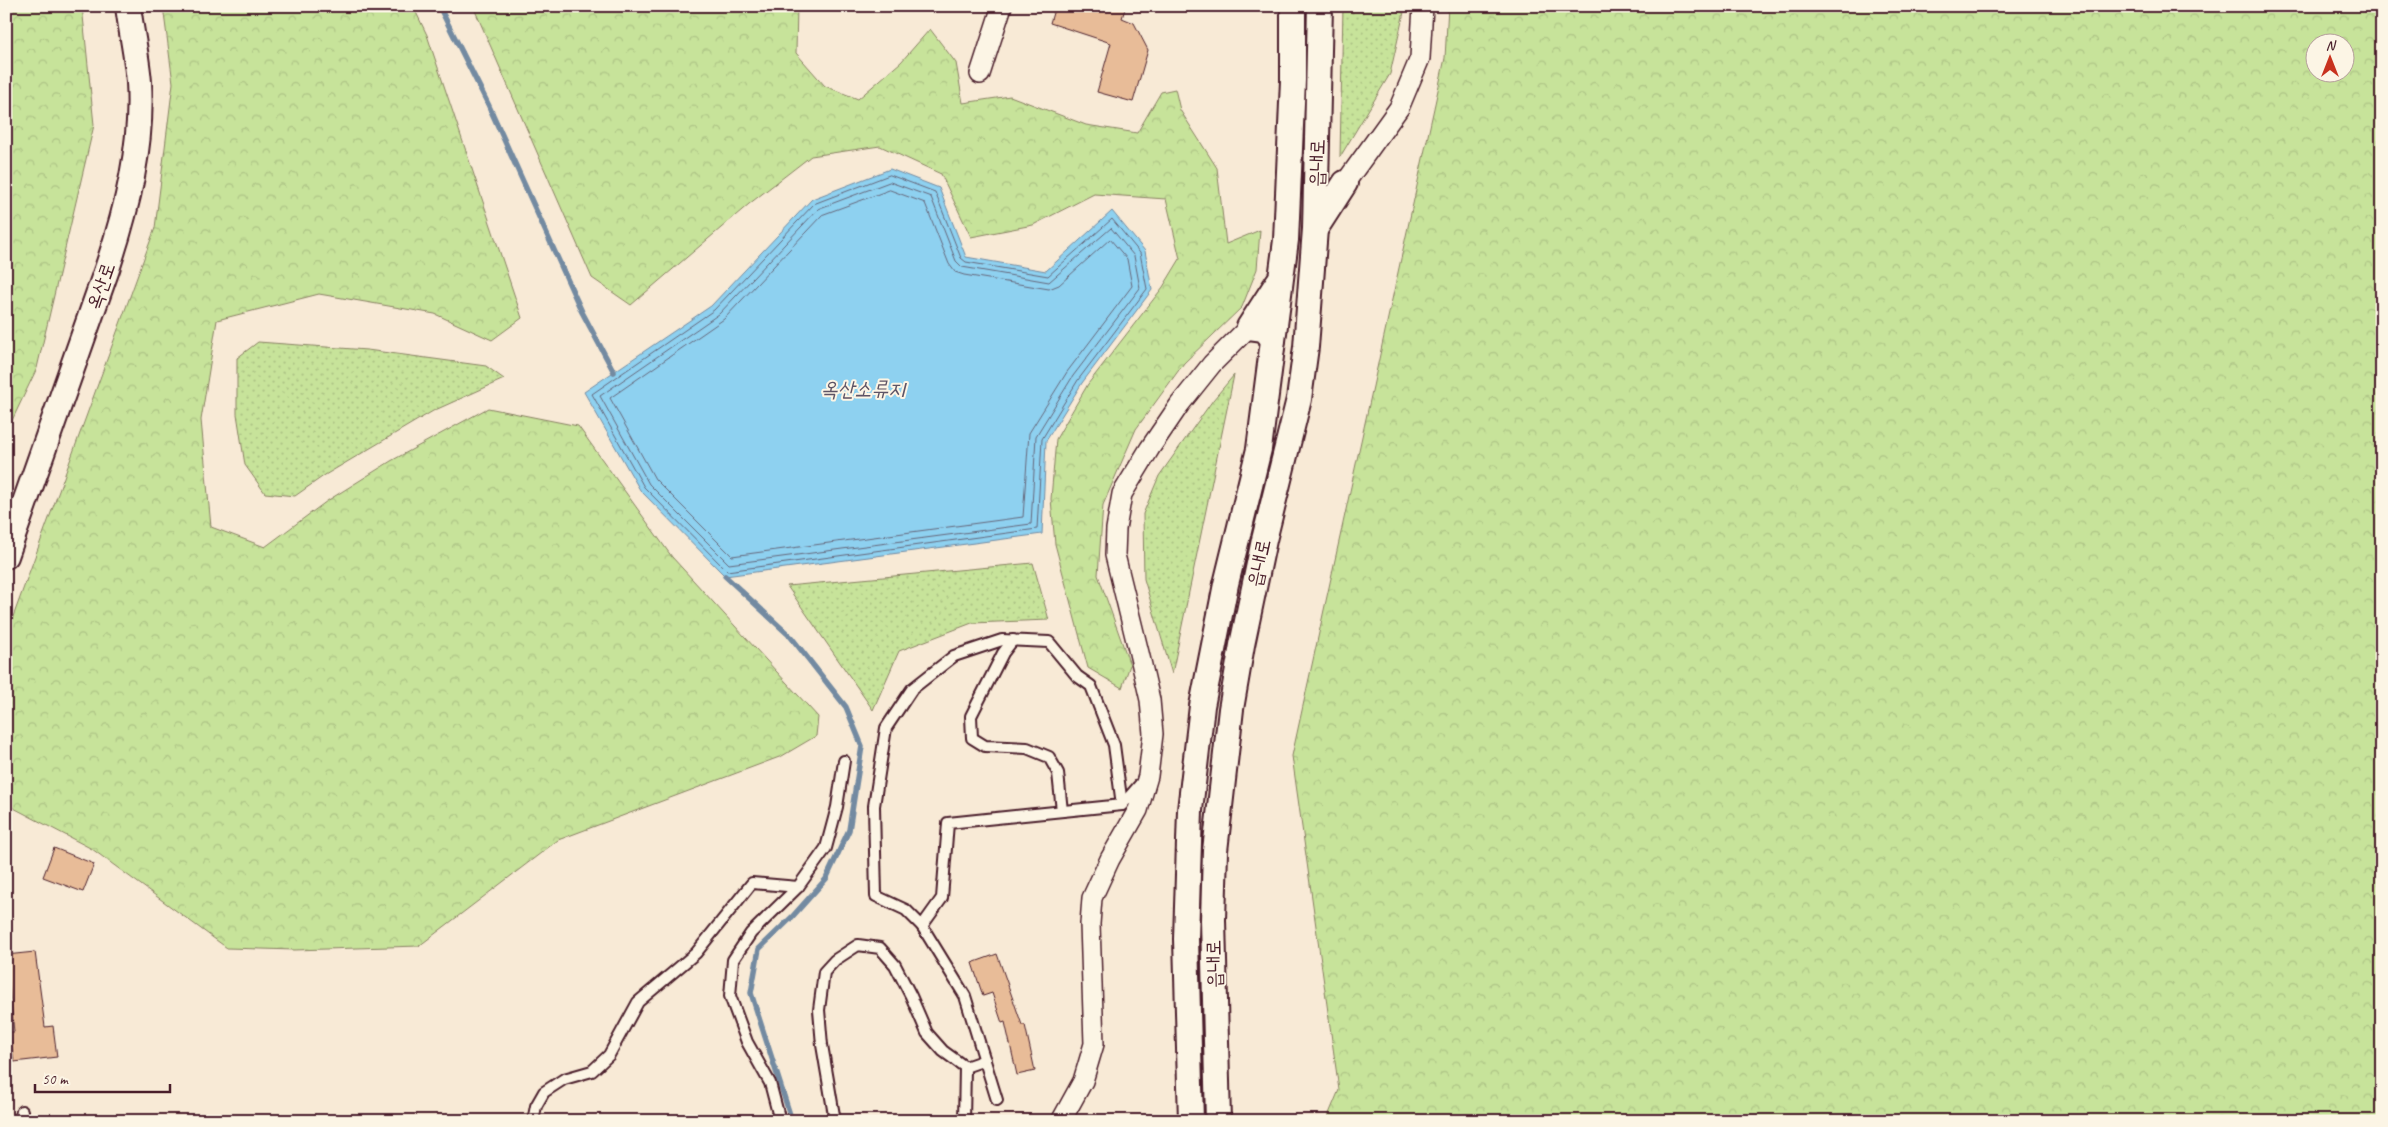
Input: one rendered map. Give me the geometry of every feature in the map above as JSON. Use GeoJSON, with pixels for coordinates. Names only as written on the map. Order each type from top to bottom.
{"type":"FeatureCollection","features":[{"type":"Feature","properties":{"kind":"street","name":"옥산로"},"geometry":{"type":"LineString","coordinates":[[6,556],[107,269],[122,223],[130,189],[139,124],[139,82],[128,6]]}},
{"type":"Feature","properties":{"kind":"street"},"geometry":{"type":"LineString","coordinates":[[980,74],[1002,6]]}},
{"type":"Feature","properties":{"kind":"street","name":"읍내로"},"geometry":{"type":"LineString","coordinates":[[1191,1121],[1186,939],[1190,810],[1202,706],[1226,584],[1259,449],[1287,231],[1293,80],[1293,6]]}},
{"type":"Feature","properties":{"kind":"street","name":"읍내로"},"geometry":{"type":"LineString","coordinates":[[1218,1121],[1213,920],[1215,852],[1231,709],[1242,645],[1264,540],[1299,399],[1306,347],[1315,229],[1320,6]]}},
{"type":"Feature","properties":{"kind":"street"},"geometry":{"type":"LineString","coordinates":[[1315,229],[1345,183],[1399,108],[1420,58],[1423,6]]}},
{"type":"Feature","properties":{"kind":"street"},"geometry":{"type":"LineString","coordinates":[[1316,183],[1345,183]]}},
{"type":"Feature","properties":{"kind":"street"},"geometry":{"type":"LineString","coordinates":[[1061,1121],[1084,1081],[1094,1044],[1090,924],[1092,898],[1110,859],[1138,810],[1148,776],[1154,734],[1150,700],[1114,555],[1122,494],[1180,404],[1212,364],[1249,327],[1281,276]]}},
{"type":"Feature","properties":{"kind":"street"},"geometry":{"type":"LineString","coordinates":[[1249,327],[1264,329],[1273,339]]}},
{"type":"Feature","properties":{"kind":"lane"},"geometry":{"type":"LineString","coordinates":[[997,1100],[966,996],[922,926],[906,910],[876,896],[874,806],[886,728],[912,689],[954,656],[1002,640],[1049,642],[1077,676],[1091,686],[1114,745],[1122,804]]}},
{"type":"Feature","properties":{"kind":"lane"},"geometry":{"type":"LineString","coordinates":[[1013,640],[1003,653],[971,716],[972,738],[985,746],[1027,748],[1049,757],[1058,774],[1062,811]]}},
{"type":"Feature","properties":{"kind":"lane"},"geometry":{"type":"LineString","coordinates":[[780,1121],[770,1083],[748,1042],[730,996],[733,960],[751,933],[798,887],[826,848],[837,807],[844,761]]}},
{"type":"Feature","properties":{"kind":"lane"},"geometry":{"type":"LineString","coordinates":[[922,926],[942,898],[948,823],[1122,804],[1148,776]]}},
{"type":"Feature","properties":{"kind":"lane"},"geometry":{"type":"LineString","coordinates":[[533,1121],[536,1106],[544,1092],[564,1079],[592,1071],[609,1055],[638,1002],[696,952],[752,883],[798,887]]}},
{"type":"Feature","properties":{"kind":"lane"},"geometry":{"type":"LineString","coordinates":[[834,1121],[822,1045],[819,1010],[824,972],[835,960],[858,945],[880,948],[894,965],[911,996],[927,1033],[943,1051],[964,1067]]}},
{"type":"Feature","properties":{"kind":"lane"},"geometry":{"type":"LineString","coordinates":[[964,1067],[985,1060]]}},
{"type":"Feature","properties":{"kind":"lane"},"geometry":{"type":"LineString","coordinates":[[964,1067],[964,1121]]}},
{"type":"Feature","properties":{"kind":"green space"},"geometry":{"type":"Polygon","coordinates":[[[6,6],[82,6],[94,125],[37,368],[6,433],[6,6]]]}},
{"type":"Feature","properties":{"kind":"green space"},"geometry":{"type":"Polygon","coordinates":[[[163,6],[413,6],[427,35],[522,318],[492,340],[435,314],[319,294],[217,320],[201,420],[211,527],[265,547],[327,501],[391,461],[488,408],[578,426],[672,557],[818,717],[816,736],[782,756],[558,840],[419,946],[295,950],[227,948],[92,849],[6,804],[6,636],[155,228],[173,83],[163,6]]]}},
{"type":"Feature","properties":{"kind":"green space"},"geometry":{"type":"Polygon","coordinates":[[[473,6],[797,6],[796,53],[825,86],[858,99],[901,62],[930,29],[956,63],[963,103],[1010,96],[1086,125],[1137,133],[1161,92],[1175,89],[1180,110],[1217,168],[1226,244],[1260,230],[1257,269],[1242,307],[1184,363],[1136,429],[1103,505],[1098,575],[1130,665],[1122,688],[1088,668],[1055,544],[1051,499],[1056,439],[1088,384],[1163,287],[1180,259],[1166,199],[1094,194],[1033,225],[971,237],[941,174],[880,146],[811,156],[749,204],[631,305],[592,278],[473,6]]]}},
{"type":"Feature","properties":{"kind":"green space"},"geometry":{"type":"Polygon","coordinates":[[[1343,6],[1404,6],[1404,12],[1390,74],[1340,157],[1343,6]]]}},
{"type":"Feature","properties":{"kind":"green space"},"geometry":{"type":"Polygon","coordinates":[[[1448,6],[2382,6],[2382,1121],[1326,1121],[1339,1090],[1292,756],[1445,58],[1448,6]]]}},
{"type":"Feature","properties":{"kind":"green space"},"geometry":{"type":"Polygon","coordinates":[[[258,342],[367,350],[486,366],[504,379],[433,411],[325,475],[295,496],[265,493],[245,465],[237,414],[237,358],[258,342]]]}},
{"type":"Feature","properties":{"kind":"green space"},"geometry":{"type":"Polygon","coordinates":[[[1234,375],[1172,674],[1144,579],[1143,514],[1159,476],[1213,400],[1234,375]]]}},
{"type":"Feature","properties":{"kind":"green space"},"geometry":{"type":"Polygon","coordinates":[[[1033,563],[1049,620],[972,623],[899,651],[873,710],[787,586],[1033,563]]]}},
{"type":"Feature","properties":{"kind":"water","name":"옥산소류지"},"geometry":{"type":"Polygon","coordinates":[[[890,169],[939,188],[966,257],[1046,271],[1112,211],[1145,251],[1152,290],[1082,383],[1046,441],[1042,534],[725,576],[640,490],[584,392],[711,306],[812,199],[890,169]]]}},
{"type":"Feature","properties":{"kind":"building"},"geometry":{"type":"Polygon","coordinates":[[[1055,6],[1126,6],[1122,18],[1134,23],[1148,50],[1133,102],[1097,92],[1111,43],[1050,23],[1055,6]]]}},
{"type":"Feature","properties":{"kind":"building"},"geometry":{"type":"Polygon","coordinates":[[[54,848],[94,864],[83,892],[43,877],[54,848]]]}},
{"type":"Feature","properties":{"kind":"building"},"geometry":{"type":"Polygon","coordinates":[[[35,952],[45,1027],[53,1026],[57,1057],[14,1062],[10,1032],[14,1032],[6,955],[35,952]]]}},
{"type":"Feature","properties":{"kind":"building"},"geometry":{"type":"Polygon","coordinates":[[[997,954],[1022,1025],[1025,1025],[1035,1071],[1017,1075],[1005,1022],[1002,1023],[992,993],[983,996],[972,963],[997,954]]]}},
{"type":"Feature","properties":{"kind":"waterway"},"geometry":{"type":"LineString","coordinates":[[439,6],[488,104],[582,312],[614,372]]}},
{"type":"Feature","properties":{"kind":"waterway"},"geometry":{"type":"LineString","coordinates":[[725,576],[791,637],[846,707],[862,746],[849,830],[826,879],[792,917],[759,949],[751,993],[792,1121]]}}]}
